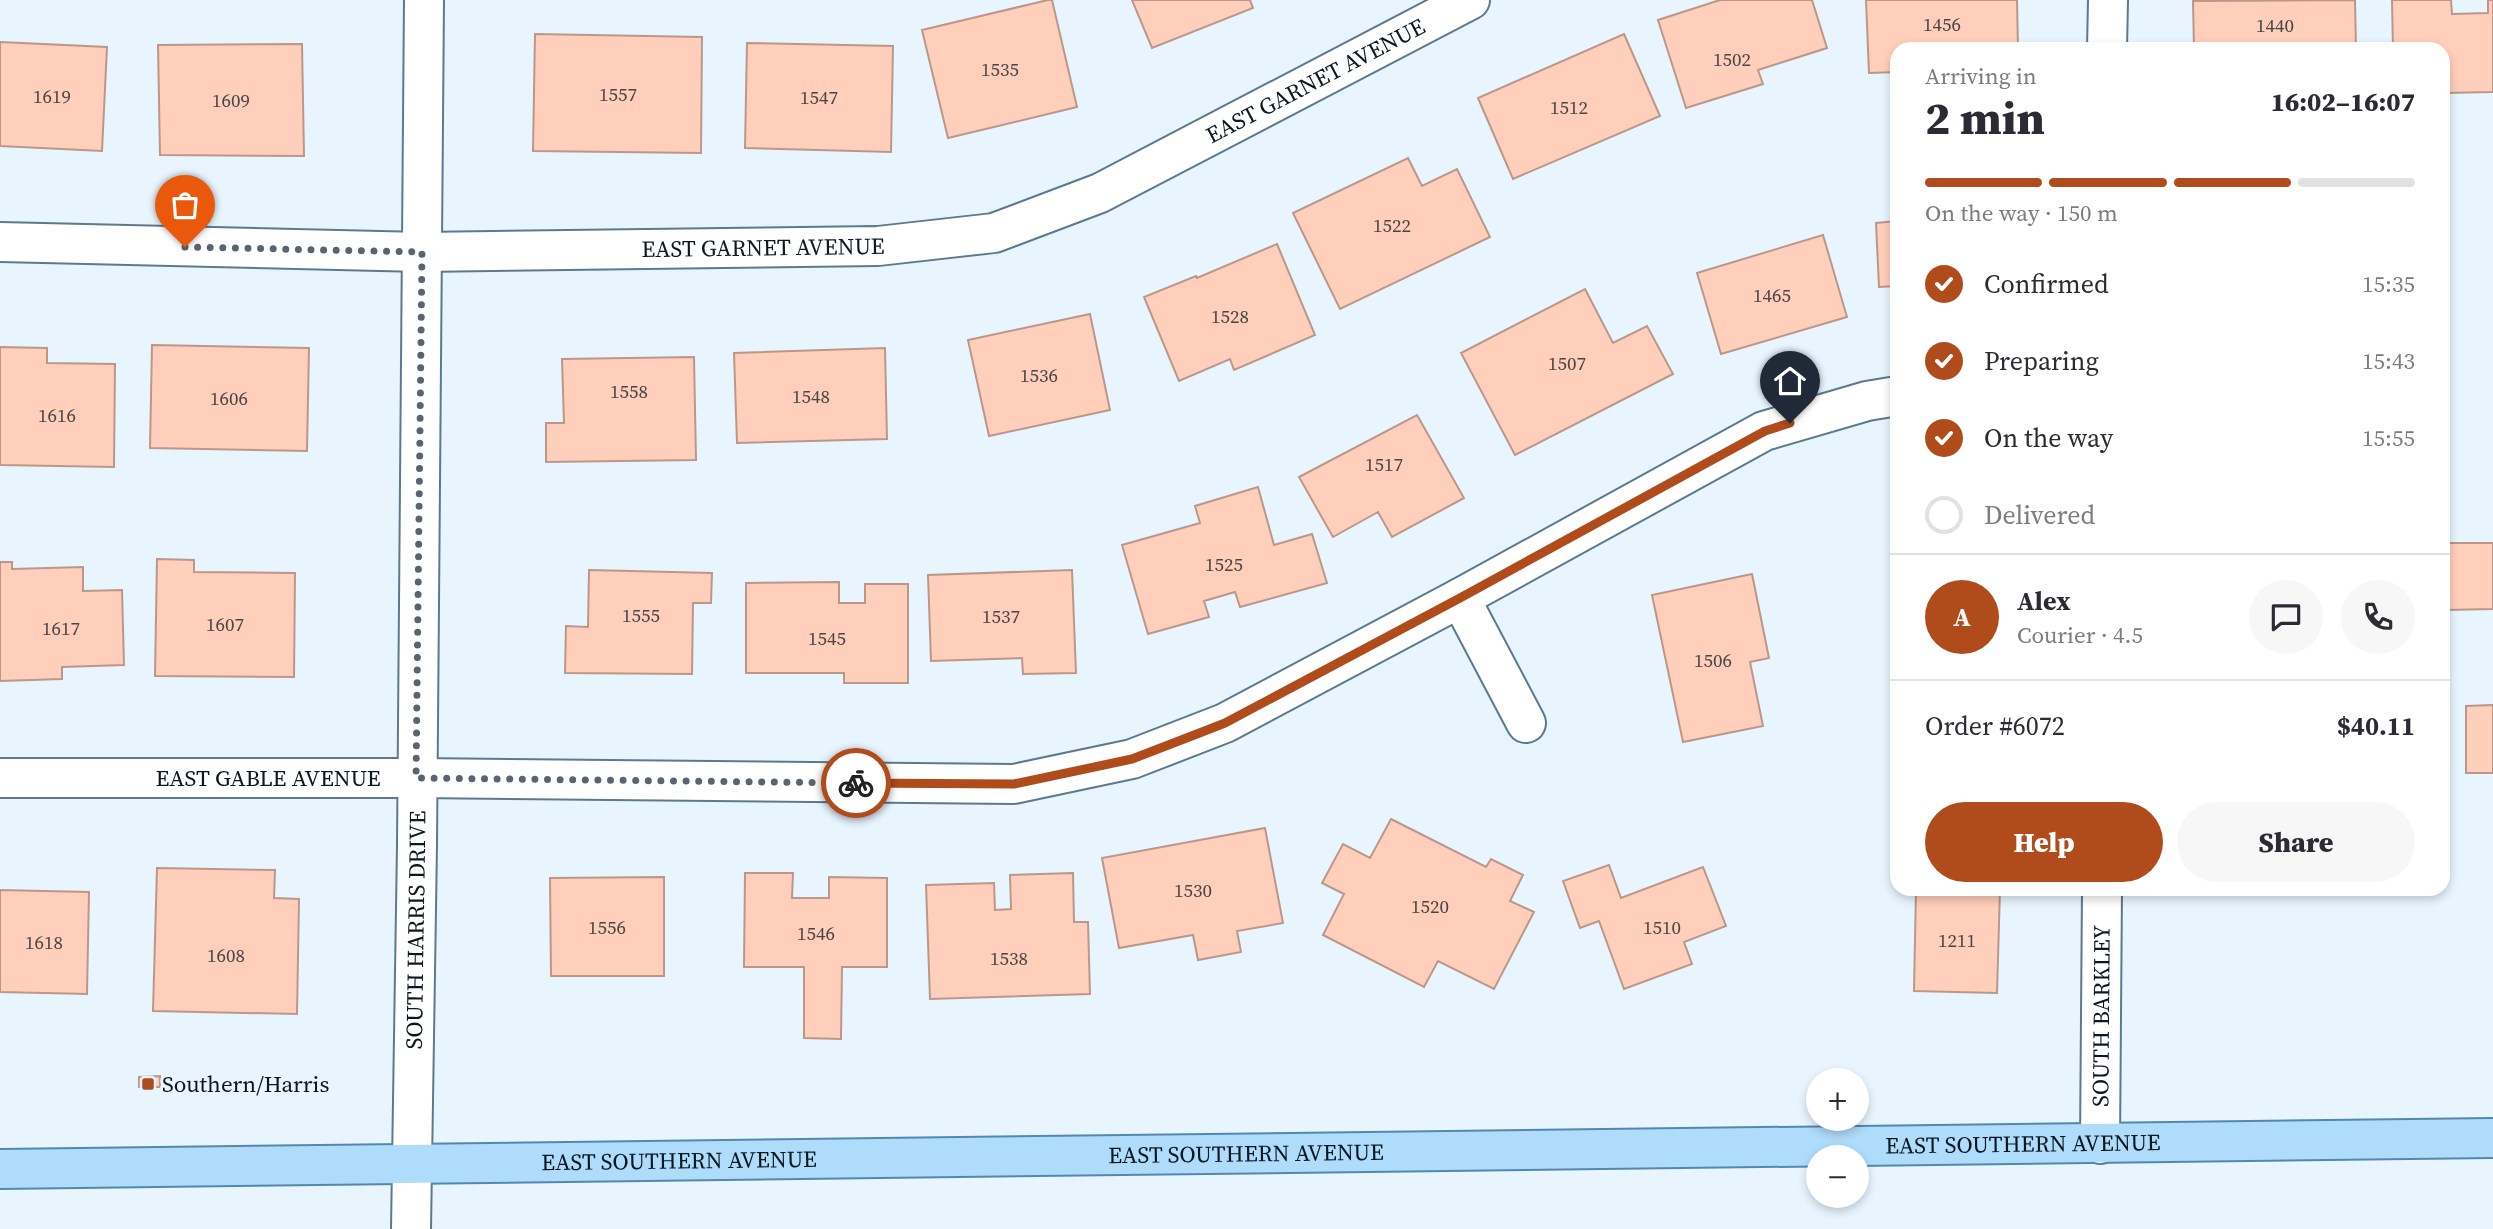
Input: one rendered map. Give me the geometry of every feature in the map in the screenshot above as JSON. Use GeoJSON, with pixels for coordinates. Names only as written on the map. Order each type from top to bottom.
{"type":"FeatureCollection","features":[{"type":"Feature","properties":{"kind":"main road","name":"EAST SOUTHERN AVENUE"},"geometry":{"type":"LineString","coordinates":[[0,1169],[2493,1138]]}},
{"type":"Feature","properties":{"kind":"street","name":"SOUTH HARRIS DRIVE"},"geometry":{"type":"LineString","coordinates":[[411,1229],[424,0]]}},
{"type":"Feature","properties":{"kind":"street","name":"EAST GARNET AVENUE"},"geometry":{"type":"LineString","coordinates":[[0,242],[422,252],[878,246],[994,233],[1100,193],[1470,0]]}},
{"type":"Feature","properties":{"kind":"street"},"geometry":{"type":"LineString","coordinates":[[2107,42],[2108,0]]}},
{"type":"Feature","properties":{"kind":"street","name":"EAST GABLE AVENUE"},"geometry":{"type":"LineString","coordinates":[[0,778],[416,778],[1014,784],[1132,759],[1225,723],[1765,431],[1867,401],[1890,398]]}},
{"type":"Feature","properties":{"kind":"street"},"geometry":{"type":"LineString","coordinates":[[1460,598],[1526,723]]}},
{"type":"Feature","properties":{"kind":"street","name":"SOUTH BARKLEY"},"geometry":{"type":"LineString","coordinates":[[2100,1144],[2102,896]]}},
{"type":"Feature","properties":{"kind":"building"},"geometry":{"type":"Polygon","coordinates":[[[1052,0],[1077,107],[948,138],[922,30],[1052,0]]]}},
{"type":"Feature","properties":{"kind":"building"},"geometry":{"type":"Polygon","coordinates":[[[1132,0],[1250,0],[1253,8],[1152,48],[1132,0]]]}},
{"type":"Feature","properties":{"kind":"building"},"geometry":{"type":"Polygon","coordinates":[[[1720,0],[1812,0],[1827,48],[1758,70],[1763,84],[1686,108],[1658,20],[1720,0]]]}},
{"type":"Feature","properties":{"kind":"building"},"geometry":{"type":"Polygon","coordinates":[[[1866,0],[2017,0],[2018,42],[1890,42],[1890,72],[1869,73],[1866,0]]]}},
{"type":"Feature","properties":{"kind":"building"},"geometry":{"type":"Polygon","coordinates":[[[2355,0],[2356,42],[2194,42],[2193,1],[2355,0]]]}},
{"type":"Feature","properties":{"kind":"building"},"geometry":{"type":"Polygon","coordinates":[[[2392,0],[2451,0],[2452,14],[2488,13],[2488,0],[2493,0],[2493,92],[2450,93],[2450,42],[2393,42],[2392,0]]]}},
{"type":"Feature","properties":{"kind":"building"},"geometry":{"type":"Polygon","coordinates":[[[535,34],[702,37],[701,153],[533,151],[535,34]]]}},
{"type":"Feature","properties":{"kind":"building"},"geometry":{"type":"Polygon","coordinates":[[[1624,34],[1660,116],[1513,179],[1478,98],[1624,34]]]}},
{"type":"Feature","properties":{"kind":"building"},"geometry":{"type":"Polygon","coordinates":[[[0,42],[107,47],[102,151],[0,146],[0,42]]]}},
{"type":"Feature","properties":{"kind":"building"},"geometry":{"type":"Polygon","coordinates":[[[747,43],[893,46],[891,152],[745,148],[747,43]]]}},
{"type":"Feature","properties":{"kind":"building"},"geometry":{"type":"Polygon","coordinates":[[[302,44],[304,156],[160,155],[158,45],[302,44]]]}},
{"type":"Feature","properties":{"kind":"building"},"geometry":{"type":"Polygon","coordinates":[[[1408,158],[1422,186],[1457,169],[1490,237],[1340,309],[1293,213],[1408,158]]]}},
{"type":"Feature","properties":{"kind":"building"},"geometry":{"type":"Polygon","coordinates":[[[1890,222],[1890,286],[1879,287],[1876,223],[1890,222]]]}},
{"type":"Feature","properties":{"kind":"building"},"geometry":{"type":"Polygon","coordinates":[[[1823,235],[1847,317],[1721,354],[1697,273],[1823,235]]]}},
{"type":"Feature","properties":{"kind":"building"},"geometry":{"type":"Polygon","coordinates":[[[1277,244],[1315,335],[1234,370],[1230,359],[1179,381],[1144,297],[1277,244]]]}},
{"type":"Feature","properties":{"kind":"building"},"geometry":{"type":"Polygon","coordinates":[[[1585,289],[1613,343],[1647,326],[1673,374],[1515,455],[1461,353],[1585,289]]]}},
{"type":"Feature","properties":{"kind":"building"},"geometry":{"type":"Polygon","coordinates":[[[1090,314],[1110,410],[989,436],[968,340],[1090,314]]]}},
{"type":"Feature","properties":{"kind":"building"},"geometry":{"type":"Polygon","coordinates":[[[152,345],[309,348],[307,451],[150,448],[152,345]]]}},
{"type":"Feature","properties":{"kind":"building"},"geometry":{"type":"Polygon","coordinates":[[[0,347],[47,348],[47,363],[115,364],[114,467],[0,465],[0,347]]]}},
{"type":"Feature","properties":{"kind":"building"},"geometry":{"type":"Polygon","coordinates":[[[885,348],[887,439],[737,443],[734,353],[885,348]]]}},
{"type":"Feature","properties":{"kind":"building"},"geometry":{"type":"Polygon","coordinates":[[[694,357],[696,460],[546,462],[546,423],[564,423],[562,359],[694,357]]]}},
{"type":"Feature","properties":{"kind":"building"},"geometry":{"type":"Polygon","coordinates":[[[1417,415],[1464,498],[1392,537],[1378,512],[1333,537],[1299,477],[1417,415]]]}},
{"type":"Feature","properties":{"kind":"building"},"geometry":{"type":"Polygon","coordinates":[[[1258,487],[1274,545],[1312,534],[1327,583],[1240,607],[1235,592],[1204,601],[1209,617],[1148,634],[1122,545],[1200,523],[1195,506],[1258,487]]]}},
{"type":"Feature","properties":{"kind":"building"},"geometry":{"type":"Polygon","coordinates":[[[2450,543],[2493,543],[2493,609],[2450,610],[2450,543]]]}},
{"type":"Feature","properties":{"kind":"building"},"geometry":{"type":"Polygon","coordinates":[[[157,559],[194,560],[194,572],[295,573],[294,677],[155,676],[157,559]]]}},
{"type":"Feature","properties":{"kind":"building"},"geometry":{"type":"Polygon","coordinates":[[[0,562],[12,562],[12,569],[83,567],[83,591],[122,590],[124,665],[62,667],[62,679],[0,681],[0,562]]]}},
{"type":"Feature","properties":{"kind":"building"},"geometry":{"type":"Polygon","coordinates":[[[589,570],[712,573],[711,603],[693,603],[692,674],[565,673],[566,626],[588,627],[589,570]]]}},
{"type":"Feature","properties":{"kind":"building"},"geometry":{"type":"Polygon","coordinates":[[[1072,570],[1076,673],[1023,674],[1022,658],[931,661],[928,575],[1072,570]]]}},
{"type":"Feature","properties":{"kind":"building"},"geometry":{"type":"Polygon","coordinates":[[[1752,574],[1769,658],[1750,662],[1763,726],[1683,742],[1652,595],[1752,574]]]}},
{"type":"Feature","properties":{"kind":"building"},"geometry":{"type":"Polygon","coordinates":[[[839,582],[839,603],[865,603],[865,584],[908,584],[908,683],[844,683],[844,673],[746,673],[746,583],[839,582]]]}},
{"type":"Feature","properties":{"kind":"building"},"geometry":{"type":"Polygon","coordinates":[[[2493,705],[2493,773],[2466,773],[2466,706],[2493,705]]]}},
{"type":"Feature","properties":{"kind":"building"},"geometry":{"type":"Polygon","coordinates":[[[1391,819],[1486,867],[1491,859],[1523,875],[1510,901],[1534,912],[1494,989],[1438,961],[1424,987],[1323,935],[1344,894],[1322,883],[1343,844],[1370,858],[1391,819]]]}},
{"type":"Feature","properties":{"kind":"building"},"geometry":{"type":"Polygon","coordinates":[[[1265,828],[1283,923],[1237,931],[1241,952],[1198,960],[1193,935],[1119,948],[1102,858],[1265,828]]]}},
{"type":"Feature","properties":{"kind":"building"},"geometry":{"type":"Polygon","coordinates":[[[1609,865],[1621,898],[1703,867],[1726,926],[1684,942],[1692,964],[1624,989],[1599,921],[1580,928],[1563,881],[1609,865]]]}},
{"type":"Feature","properties":{"kind":"building"},"geometry":{"type":"Polygon","coordinates":[[[157,868],[275,870],[274,898],[299,899],[297,1014],[153,1011],[157,868]]]}},
{"type":"Feature","properties":{"kind":"building"},"geometry":{"type":"Polygon","coordinates":[[[745,873],[793,873],[792,898],[829,898],[829,877],[887,878],[887,967],[842,967],[841,1039],[804,1038],[804,967],[744,967],[745,873]]]}},
{"type":"Feature","properties":{"kind":"building"},"geometry":{"type":"Polygon","coordinates":[[[1073,873],[1074,922],[1088,922],[1090,994],[930,999],[926,885],[994,883],[995,910],[1011,909],[1010,875],[1073,873]]]}},
{"type":"Feature","properties":{"kind":"building"},"geometry":{"type":"Polygon","coordinates":[[[664,877],[664,976],[551,976],[550,878],[664,877]]]}},
{"type":"Feature","properties":{"kind":"building"},"geometry":{"type":"Polygon","coordinates":[[[0,890],[89,892],[87,994],[0,992],[0,890]]]}},
{"type":"Feature","properties":{"kind":"building"},"geometry":{"type":"Polygon","coordinates":[[[1916,896],[2000,896],[1997,993],[1914,991],[1916,896]]]}},
{"type":"Feature","properties":{"kind":"building"},"geometry":{"type":"Polygon","coordinates":[[[160,1076],[160,1087],[139,1087],[139,1077],[160,1076]]]}},
{"type":"Feature","properties":{"kind":"way so far"},"geometry":{"type":"LineString","coordinates":[[185,247],[422,252],[416,778],[856,783]]}},
{"type":"Feature","properties":{"kind":"place","name":"Southern/Harris"},"geometry":{"type":"Point","coordinates":[148,1084]}},
{"type":"Feature","properties":{"kind":"route"},"geometry":{"type":"LineString","coordinates":[[856,783],[1014,784],[1132,759],[1156,750],[1225,723],[1765,431],[1790,423]]}}]}
